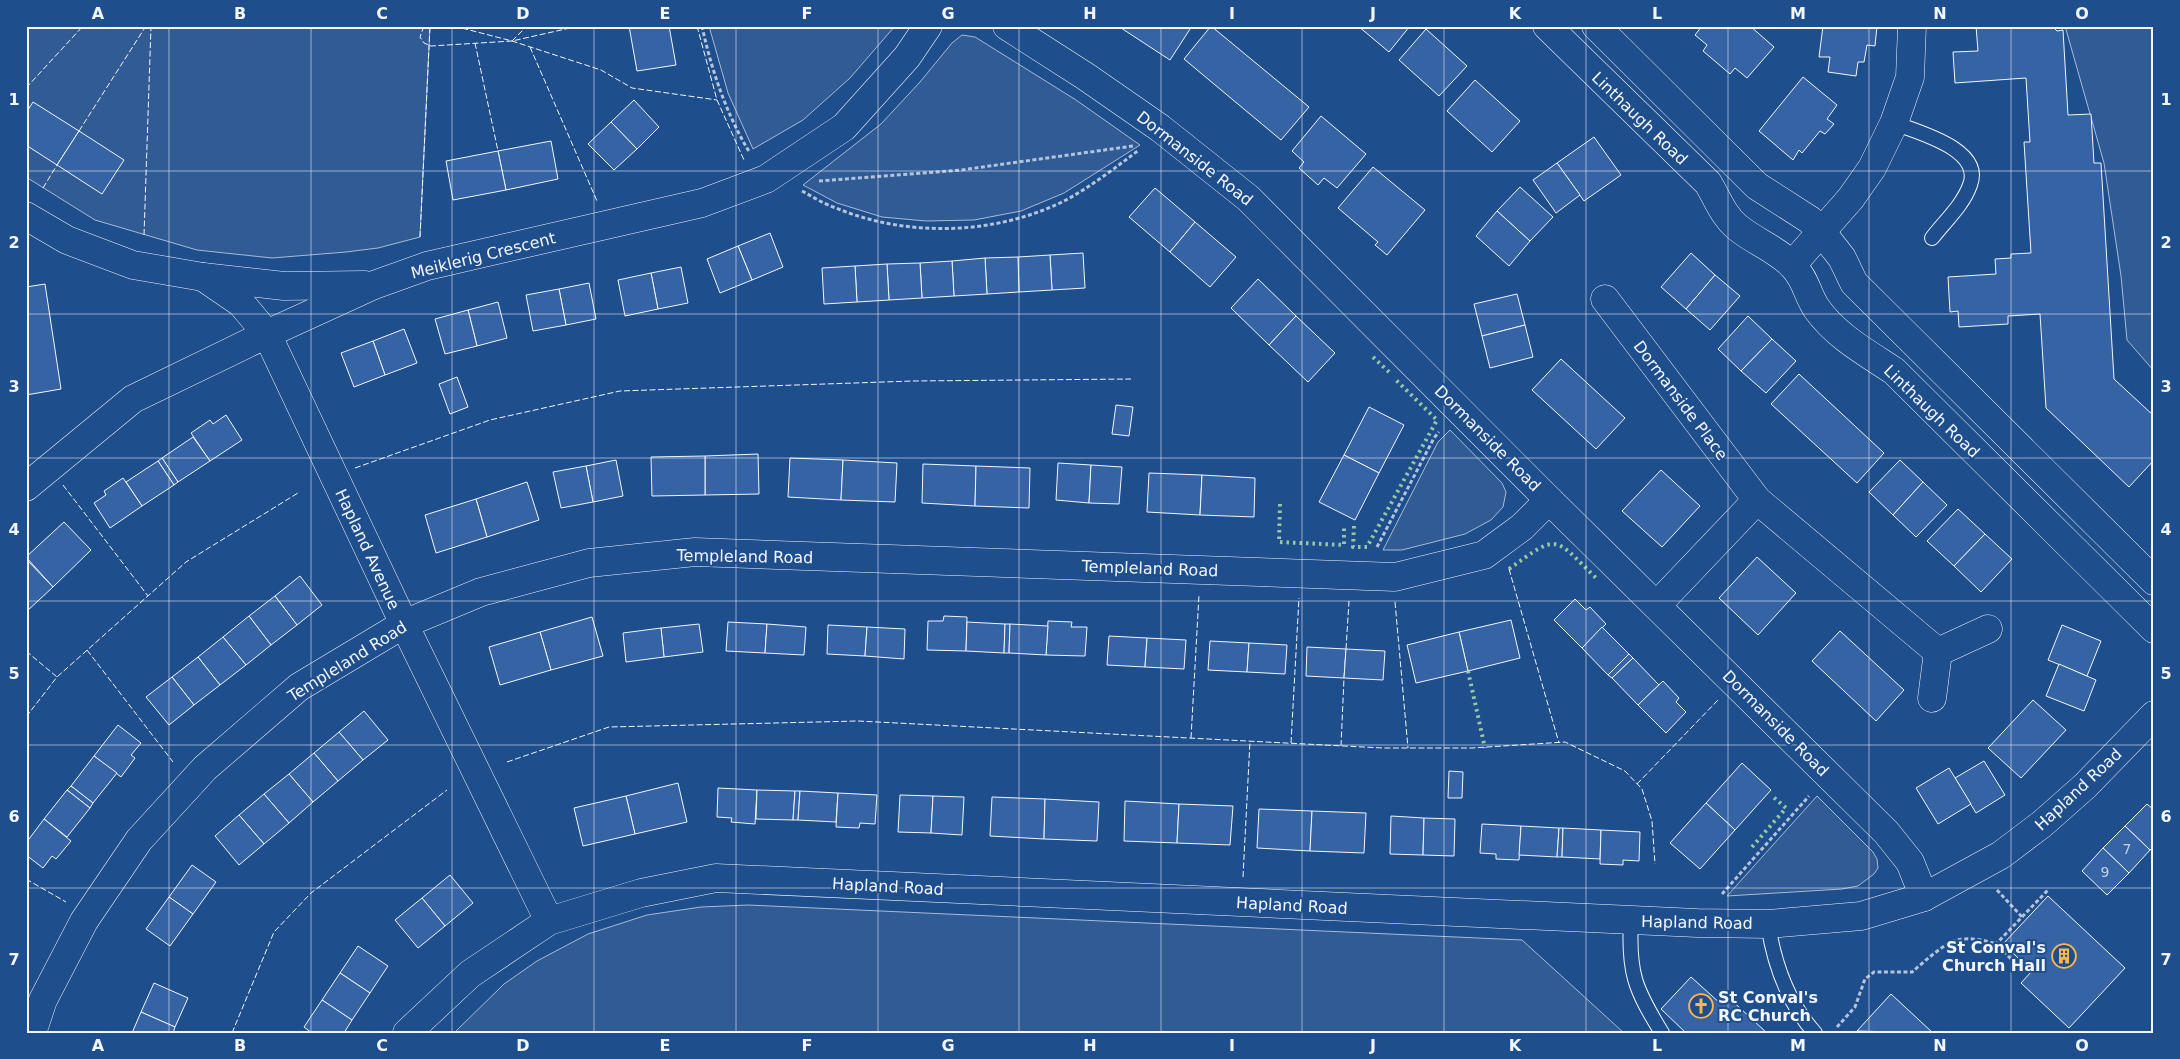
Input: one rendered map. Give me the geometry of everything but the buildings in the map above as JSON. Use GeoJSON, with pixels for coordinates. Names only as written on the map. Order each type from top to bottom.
{"type":"FeatureCollection","features":[{"type":"Feature","properties":{"kind":"street","name":"Meiklerig Crescent"},"geometry":{"type":"LineString","coordinates":[[26,488],[133,399],[374,285],[427,266],[702,203],[766,179],[844,127],[907,57],[928,26]]}},
{"type":"Feature","properties":{"kind":"street","name":"Dormanside Road"},"geometry":{"type":"LineString","coordinates":[[1007,26],[1086,76],[1160,128],[1248,198],[1549,500],[1886,832],[1910,862],[1924,896]]}},
{"type":"Feature","properties":{"kind":"street","name":"Linthaugh Road"},"geometry":{"type":"LineString","coordinates":[[1547,26],[1708,183],[1724,213],[1736,226],[1781,255],[1792,265],[1803,277],[1816,308],[1846,339],[1894,372],[2154,629]]}},
{"type":"Feature","properties":{"kind":"street","name":"Linthaugh Road"},"geometry":{"type":"LineString","coordinates":[[1596,26],[1757,186],[1804,216],[1821,231],[1842,258],[1854,283],[2154,581]]}},
{"type":"Feature","properties":{"kind":"street"},"geometry":{"type":"LineString","coordinates":[[1792,265],[1851,198],[1872,168],[1894,123],[1910,77],[1912,26]]}},
{"type":"Feature","properties":{"kind":"street"},"geometry":{"type":"LineString","coordinates":[[26,216],[67,240],[133,265],[203,277],[284,286],[374,285]]}},
{"type":"Feature","properties":{"kind":"street","name":"Hapland Avenue"},"geometry":{"type":"LineString","coordinates":[[203,277],[241,303],[267,334],[404,624],[549,921]]}},
{"type":"Feature","properties":{"kind":"street","name":"Dormanside Place"},"geometry":{"type":"LineString","coordinates":[[1605,300],[1756,500],[1938,652]]}},
{"type":"Feature","properties":{"kind":"street","name":"Templeland Road"},"geometry":{"type":"LineString","coordinates":[[32,1033],[43,1000],[84,921],[139,840],[205,768],[299,687],[404,624],[482,592],[589,563],[695,552],[1395,577],[1484,555],[1522,527],[1549,500]]}},
{"type":"Feature","properties":{"kind":"street"},"geometry":{"type":"LineString","coordinates":[[1657,605],[1756,500]]}},
{"type":"Feature","properties":{"kind":"street"},"geometry":{"type":"LineString","coordinates":[[1932,698],[1938,652],[1988,629]]}},
{"type":"Feature","properties":{"kind":"street","name":"Hapland Road"},"geometry":{"type":"LineString","coordinates":[[407,1033],[470,974],[549,921],[641,893],[716,878],[1697,923],[1768,924],[1861,916],[1924,896],[2002,856],[2085,786],[2154,715]]}},
{"type":"Feature","properties":{"kind":"lane"},"geometry":{"type":"LineString","coordinates":[[1894,123],[1954,148],[1964,156],[1972,173],[1972,182],[1966,194],[1932,238]]}},
{"type":"Feature","properties":{"kind":"lane"},"geometry":{"type":"LineString","coordinates":[[1631,920],[1632,976],[1644,1003],[1662,1033]]}},
{"type":"Feature","properties":{"kind":"lane"},"geometry":{"type":"LineString","coordinates":[[1768,924],[1772,951],[1786,987],[1802,1018],[1815,1033]]}},
{"type":"Feature","properties":{"kind":"path"},"geometry":{"type":"LineString","coordinates":[[702,26],[720,87],[742,141],[753,158]]}},
{"type":"Feature","properties":{"kind":"path"},"geometry":{"type":"LineString","coordinates":[[794,188],[837,209],[882,223],[929,229],[976,227],[1021,218],[1066,200],[1141,147],[961,170],[817,181]]}},
{"type":"Feature","properties":{"kind":"path"},"geometry":{"type":"LineString","coordinates":[[1366,576],[1373,555],[1434,438]]}},
{"type":"Feature","properties":{"kind":"path"},"geometry":{"type":"LineString","coordinates":[[1697,923],[1828,774]]}},
{"type":"Feature","properties":{"kind":"path"},"geometry":{"type":"LineString","coordinates":[[1992,884],[2022,917]]}},
{"type":"Feature","properties":{"kind":"path"},"geometry":{"type":"LineString","coordinates":[[1996,944],[2048,890]]}},
{"type":"Feature","properties":{"kind":"path"},"geometry":{"type":"LineString","coordinates":[[1832,1033],[1855,1007],[1865,979],[1874,972],[1912,972],[1931,956],[1958,940],[1987,940],[1996,944],[2020,968]]}},
{"type":"Feature","properties":{"kind":"shaded area"},"geometry":{"type":"Polygon","coordinates":[[[26,26],[430,26],[420,237],[378,248],[272,258],[197,250],[95,220],[26,177],[26,26]]]}},
{"type":"Feature","properties":{"kind":"shaded area"},"geometry":{"type":"Polygon","coordinates":[[[709,26],[895,26],[850,78],[803,120],[753,149],[728,93],[709,26]]]}},
{"type":"Feature","properties":{"kind":"shaded area"},"geometry":{"type":"Polygon","coordinates":[[[2065,26],[2154,26],[2154,371],[2127,340],[2121,276],[2104,163],[2065,26]]]}},
{"type":"Feature","properties":{"kind":"shaded area"},"geometry":{"type":"Polygon","coordinates":[[[962,35],[975,37],[1076,100],[1140,145],[1064,193],[1021,211],[974,220],[926,221],[882,217],[837,203],[803,185],[881,124],[920,82],[952,43],[962,35]]]}},
{"type":"Feature","properties":{"kind":"shaded area"},"geometry":{"type":"Polygon","coordinates":[[[1450,430],[1502,483],[1506,492],[1503,507],[1491,520],[1465,534],[1402,550],[1383,550],[1438,442],[1450,430]]]}},
{"type":"Feature","properties":{"kind":"shaded area"},"geometry":{"type":"Polygon","coordinates":[[[1817,796],[1873,852],[1877,859],[1878,868],[1874,874],[1858,886],[1842,889],[1727,896],[1817,796]]]}},
{"type":"Feature","properties":{"kind":"shaded area"},"geometry":{"type":"Polygon","coordinates":[[[748,905],[1522,940],[1624,1033],[454,1033],[504,984],[537,961],[588,934],[647,915],[701,907],[748,905]]]}},
{"type":"Feature","properties":{"kind":"hedge"},"geometry":{"type":"LineString","coordinates":[[1373,357],[1389,372]]}},
{"type":"Feature","properties":{"kind":"hedge"},"geometry":{"type":"LineString","coordinates":[[1354,526],[1353,547],[1367,547],[1437,420],[1396,380]]}},
{"type":"Feature","properties":{"kind":"hedge"},"geometry":{"type":"LineString","coordinates":[[1280,504],[1279,542],[1344,545],[1344,525]]}},
{"type":"Feature","properties":{"kind":"hedge"},"geometry":{"type":"LineString","coordinates":[[1509,569],[1538,549],[1555,544],[1563,547],[1596,578]]}},
{"type":"Feature","properties":{"kind":"hedge"},"geometry":{"type":"LineString","coordinates":[[1468,671],[1485,748]]}},
{"type":"Feature","properties":{"kind":"hedge"},"geometry":{"type":"LineString","coordinates":[[1752,847],[1786,808],[1771,795]]}},
{"type":"Feature","properties":{"kind":"fence"},"geometry":{"type":"LineString","coordinates":[[26,32],[32,26]]}},
{"type":"Feature","properties":{"kind":"fence"},"geometry":{"type":"LineString","coordinates":[[26,88],[83,26]]}},
{"type":"Feature","properties":{"kind":"fence"},"geometry":{"type":"LineString","coordinates":[[79,131],[146,26]]}},
{"type":"Feature","properties":{"kind":"fence"},"geometry":{"type":"LineString","coordinates":[[144,235],[151,26]]}},
{"type":"Feature","properties":{"kind":"fence"},"geometry":{"type":"LineString","coordinates":[[424,26],[420,37],[424,43],[431,46],[512,41],[579,26]]}},
{"type":"Feature","properties":{"kind":"fence"},"geometry":{"type":"LineString","coordinates":[[420,237],[430,26]]}},
{"type":"Feature","properties":{"kind":"fence"},"geometry":{"type":"LineString","coordinates":[[454,26],[512,41],[601,70],[632,88],[717,100]]}},
{"type":"Feature","properties":{"kind":"fence"},"geometry":{"type":"LineString","coordinates":[[512,41],[527,26]]}},
{"type":"Feature","properties":{"kind":"fence"},"geometry":{"type":"LineString","coordinates":[[697,26],[717,100],[744,160]]}},
{"type":"Feature","properties":{"kind":"fence"},"geometry":{"type":"LineString","coordinates":[[475,43],[498,151]]}},
{"type":"Feature","properties":{"kind":"fence"},"geometry":{"type":"LineString","coordinates":[[530,47],[597,201]]}},
{"type":"Feature","properties":{"kind":"fence"},"geometry":{"type":"LineString","coordinates":[[43,188],[57,165]]}},
{"type":"Feature","properties":{"kind":"fence"},"geometry":{"type":"LineString","coordinates":[[355,468],[490,420],[620,391],[913,381],[1131,379]]}},
{"type":"Feature","properties":{"kind":"fence"},"geometry":{"type":"LineString","coordinates":[[63,485],[148,596]]}},
{"type":"Feature","properties":{"kind":"fence"},"geometry":{"type":"LineString","coordinates":[[26,717],[57,677],[186,562],[298,493]]}},
{"type":"Feature","properties":{"kind":"fence"},"geometry":{"type":"LineString","coordinates":[[1509,569],[1559,743]]}},
{"type":"Feature","properties":{"kind":"fence"},"geometry":{"type":"LineString","coordinates":[[1191,738],[1199,595]]}},
{"type":"Feature","properties":{"kind":"fence"},"geometry":{"type":"LineString","coordinates":[[1291,743],[1299,598]]}},
{"type":"Feature","properties":{"kind":"fence"},"geometry":{"type":"LineString","coordinates":[[1346,649],[1349,601]]}},
{"type":"Feature","properties":{"kind":"fence"},"geometry":{"type":"LineString","coordinates":[[1395,602],[1408,748]]}},
{"type":"Feature","properties":{"kind":"fence"},"geometry":{"type":"LineString","coordinates":[[87,650],[173,762]]}},
{"type":"Feature","properties":{"kind":"fence"},"geometry":{"type":"LineString","coordinates":[[26,651],[57,677]]}},
{"type":"Feature","properties":{"kind":"fence"},"geometry":{"type":"LineString","coordinates":[[1341,746],[1344,678]]}},
{"type":"Feature","properties":{"kind":"fence"},"geometry":{"type":"LineString","coordinates":[[1637,784],[1719,699]]}},
{"type":"Feature","properties":{"kind":"fence"},"geometry":{"type":"LineString","coordinates":[[507,762],[609,727],[858,721],[1383,748],[1472,748],[1565,742],[1625,771],[1642,789],[1652,821],[1655,864]]}},
{"type":"Feature","properties":{"kind":"fence"},"geometry":{"type":"LineString","coordinates":[[1243,877],[1250,741]]}},
{"type":"Feature","properties":{"kind":"fence"},"geometry":{"type":"LineString","coordinates":[[232,1033],[274,932],[311,893],[447,790]]}},
{"type":"Feature","properties":{"kind":"fence"},"geometry":{"type":"LineString","coordinates":[[26,879],[66,902]]}},
{"type":"Feature","properties":{"kind":"place","name":"St Conval's Church Hall"},"geometry":{"type":"Point","coordinates":[2064,956]}},
{"type":"Feature","properties":{"kind":"place","name":"St Conval's RC Church"},"geometry":{"type":"Point","coordinates":[1701,1006]}}]}
